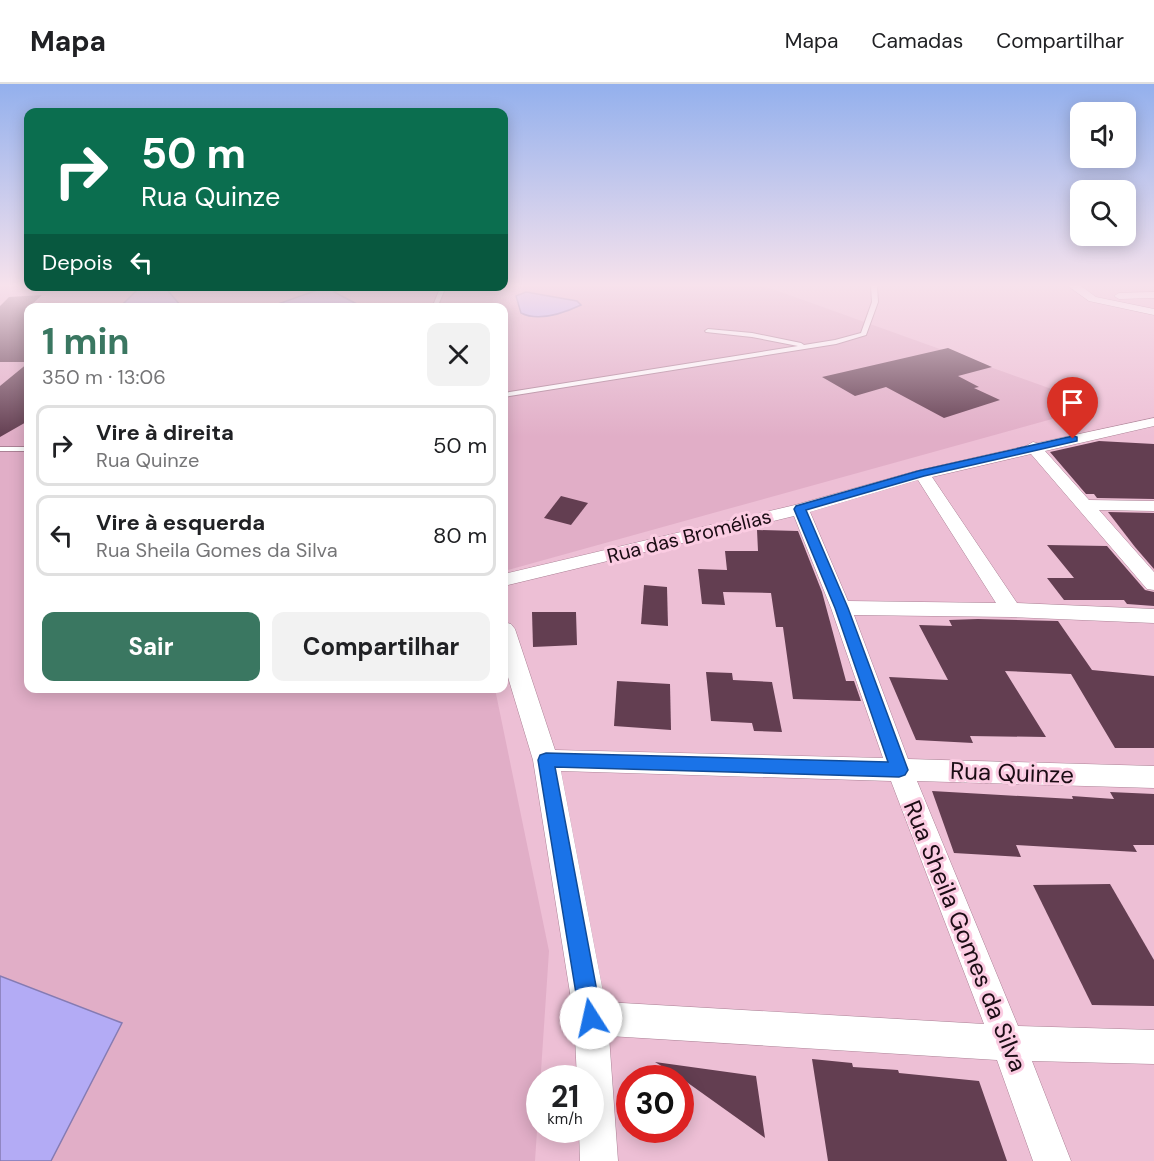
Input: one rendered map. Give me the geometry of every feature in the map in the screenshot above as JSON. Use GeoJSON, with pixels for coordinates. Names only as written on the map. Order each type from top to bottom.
{"type":"FeatureCollection","features":[{"type":"Feature","properties":{"kind":"street","name":"Rua das Bromélias"},"geometry":{"type":"LineString","coordinates":[[508,579],[800,509],[922,474],[1033,447],[1154,422]]}},
{"type":"Feature","properties":{"kind":"street"},"geometry":{"type":"LineString","coordinates":[[1033,447],[1154,584]]}},
{"type":"Feature","properties":{"kind":"street"},"geometry":{"type":"LineString","coordinates":[[922,474],[1011,610]]}},
{"type":"Feature","properties":{"kind":"street"},"geometry":{"type":"LineString","coordinates":[[1084,505],[1154,506]]}},
{"type":"Feature","properties":{"kind":"street","name":"Rua Sheila Gomes da Silva"},"geometry":{"type":"LineString","coordinates":[[800,509],[841,608],[899,770],[1053,1161]]}},
{"type":"Feature","properties":{"kind":"street"},"geometry":{"type":"LineString","coordinates":[[841,608],[1011,610],[1154,616]]}},
{"type":"Feature","properties":{"kind":"street"},"geometry":{"type":"LineString","coordinates":[[508,641],[546,760],[591,1018],[599,1161]]}},
{"type":"Feature","properties":{"kind":"street","name":"Rua Quinze"},"geometry":{"type":"LineString","coordinates":[[546,760],[1154,777]]}},
{"type":"Feature","properties":{"kind":"street"},"geometry":{"type":"LineString","coordinates":[[591,1018],[1008,1043],[1154,1047]]}},
{"type":"Feature","properties":{"kind":"lane"},"geometry":{"type":"LineString","coordinates":[[758,336],[808,347]]}},
{"type":"Feature","properties":{"kind":"lane"},"geometry":{"type":"LineString","coordinates":[[508,394],[808,347],[854,336]]}},
{"type":"Feature","properties":{"kind":"lane"},"geometry":{"type":"LineString","coordinates":[[0,449],[24,449]]}},
{"type":"Feature","properties":{"kind":"shaded area"},"geometry":{"type":"Polygon","coordinates":[[[0,336],[24,336],[24,693],[496,693],[549,951],[541,1065],[526,1065],[526,1143],[536,1143],[535,1161],[0,1161],[0,336]]]}},
{"type":"Feature","properties":{"kind":"shaded area"},"geometry":{"type":"Polygon","coordinates":[[[508,336],[904,336],[1099,406],[508,570],[508,336]]]}},
{"type":"Feature","properties":{"kind":"shaded area"},"geometry":{"type":"Polygon","coordinates":[[[0,976],[122,1023],[51,1161],[0,1161],[0,976]]]}},
{"type":"Feature","properties":{"kind":"building"},"geometry":{"type":"Polygon","coordinates":[[[0,336],[24,336],[24,362],[0,362],[0,336]]]}},
{"type":"Feature","properties":{"kind":"building"},"geometry":{"type":"Polygon","coordinates":[[[948,348],[992,367],[958,376],[979,387],[974,388],[1000,400],[944,418],[886,387],[855,396],[822,377],[948,348]]]}},
{"type":"Feature","properties":{"kind":"building"},"geometry":{"type":"Polygon","coordinates":[[[24,366],[24,423],[0,437],[0,386],[24,366]]]}},
{"type":"Feature","properties":{"kind":"building"},"geometry":{"type":"Polygon","coordinates":[[[1099,441],[1154,444],[1154,499],[1097,498],[1094,494],[1086,494],[1050,452],[1099,441]]]}},
{"type":"Feature","properties":{"kind":"building"},"geometry":{"type":"Polygon","coordinates":[[[561,496],[588,503],[571,525],[544,518],[561,496]]]}},
{"type":"Feature","properties":{"kind":"building"},"geometry":{"type":"Polygon","coordinates":[[[1108,512],[1154,513],[1154,569],[1135,547],[1108,512]]]}},
{"type":"Feature","properties":{"kind":"building"},"geometry":{"type":"Polygon","coordinates":[[[757,530],[798,531],[822,592],[846,681],[854,681],[861,701],[793,699],[783,627],[776,627],[771,593],[723,592],[725,605],[702,604],[698,569],[727,570],[725,551],[758,551],[757,530]]]}},
{"type":"Feature","properties":{"kind":"building"},"geometry":{"type":"Polygon","coordinates":[[[1047,545],[1107,546],[1145,590],[1154,592],[1154,606],[1127,604],[1124,600],[1064,600],[1047,578],[1074,578],[1047,545]]]}},
{"type":"Feature","properties":{"kind":"building"},"geometry":{"type":"Polygon","coordinates":[[[644,585],[667,587],[668,626],[641,624],[644,585]]]}},
{"type":"Feature","properties":{"kind":"building"},"geometry":{"type":"Polygon","coordinates":[[[532,612],[576,612],[577,645],[533,647],[532,612]]]}},
{"type":"Feature","properties":{"kind":"building"},"geometry":{"type":"Polygon","coordinates":[[[949,620],[1058,621],[1092,670],[1154,676],[1154,748],[1115,748],[1071,674],[1005,671],[1046,737],[970,736],[973,743],[916,740],[889,677],[948,680],[919,625],[952,626],[949,620]]]}},
{"type":"Feature","properties":{"kind":"building"},"geometry":{"type":"Polygon","coordinates":[[[706,672],[732,673],[733,680],[772,682],[782,732],[754,731],[752,723],[711,721],[706,672]]]}},
{"type":"Feature","properties":{"kind":"building"},"geometry":{"type":"Polygon","coordinates":[[[617,681],[670,684],[671,730],[614,726],[617,681]]]}},
{"type":"Feature","properties":{"kind":"building"},"geometry":{"type":"Polygon","coordinates":[[[932,791],[1073,799],[1072,796],[1114,799],[1110,792],[1154,794],[1154,845],[1133,845],[1137,852],[1016,845],[1021,857],[954,853],[932,791]]]}},
{"type":"Feature","properties":{"kind":"building"},"geometry":{"type":"Polygon","coordinates":[[[1110,884],[1154,960],[1154,1006],[1092,1005],[1033,885],[1110,884]]]}},
{"type":"Feature","properties":{"kind":"building"},"geometry":{"type":"Polygon","coordinates":[[[812,1059],[852,1063],[853,1067],[898,1070],[899,1073],[979,1081],[1007,1161],[828,1161],[812,1059]]]}},
{"type":"Feature","properties":{"kind":"building"},"geometry":{"type":"Polygon","coordinates":[[[655,1062],[677,1065],[660,1065],[655,1062]]]}},
{"type":"Feature","properties":{"kind":"building"},"geometry":{"type":"Polygon","coordinates":[[[694,1067],[756,1076],[765,1138],[694,1087],[694,1067]]]}},
{"type":"Feature","properties":{"kind":"route"},"geometry":{"type":"LineString","coordinates":[[591,1018],[546,760],[899,770],[841,608],[800,509],[922,474],[1073,439]]}}]}
